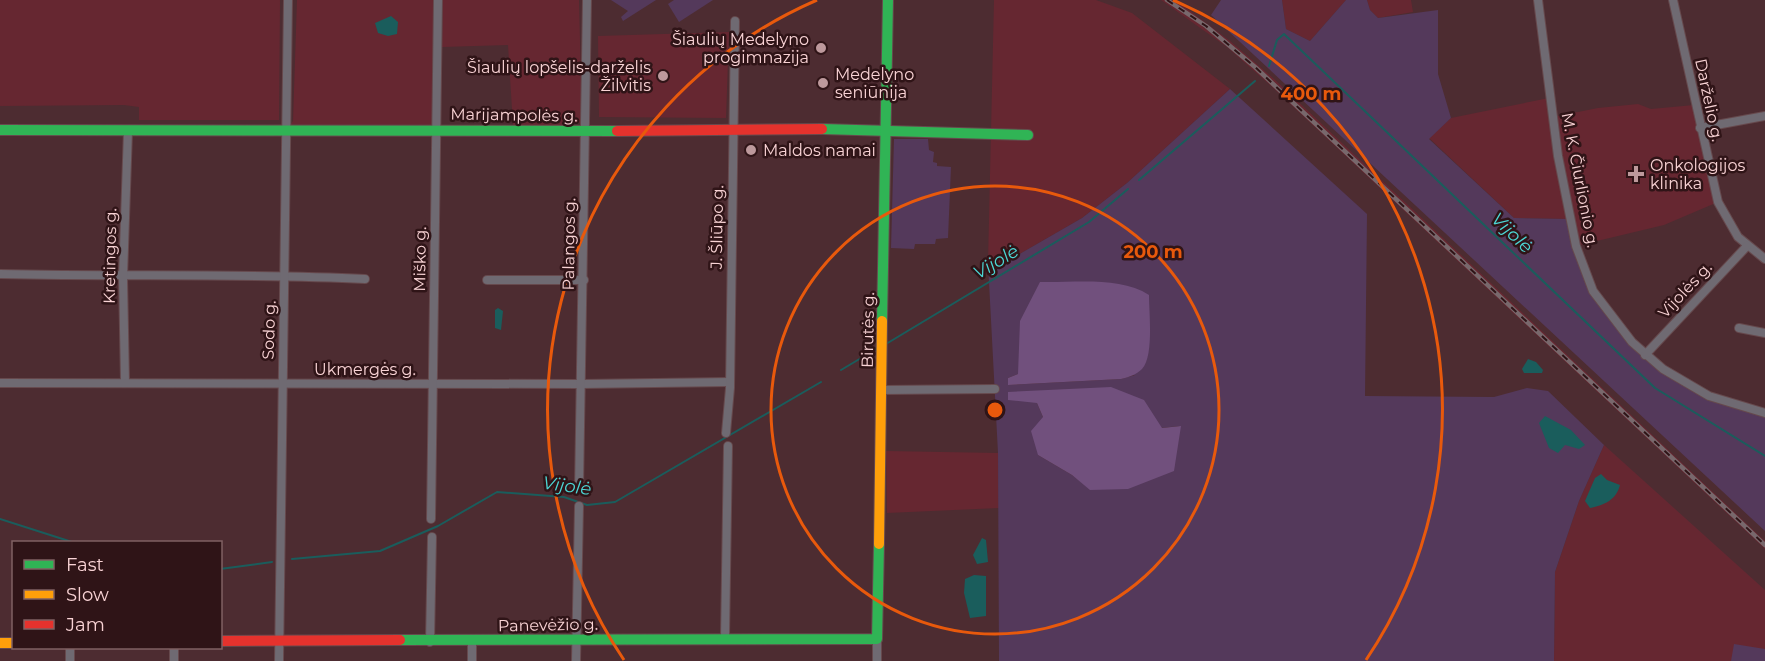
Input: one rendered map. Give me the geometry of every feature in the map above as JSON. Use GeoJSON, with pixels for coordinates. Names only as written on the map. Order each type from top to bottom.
{"type":"FeatureCollection","features":[{"type":"Feature","properties":{"kind":"street","name":"Sodo g."},"geometry":{"type":"LineString","coordinates":[[279,661],[288,0]]}},
{"type":"Feature","properties":{"kind":"street","name":"Miško g."},"geometry":{"type":"LineString","coordinates":[[431,519],[438,0]]}},
{"type":"Feature","properties":{"kind":"street","name":"Palangos g."},"geometry":{"type":"LineString","coordinates":[[579,489],[587,0]]}},
{"type":"Feature","properties":{"kind":"street","name":"Birutės g."},"geometry":{"type":"LineString","coordinates":[[877,661],[888,0]]}},
{"type":"Feature","properties":{"kind":"street","name":"M. K. Čiurlionio g."},"geometry":{"type":"LineString","coordinates":[[1538,0],[1558,156],[1576,246],[1593,291],[1619,328],[1645,355],[1663,369],[1702,392],[1765,413]]}},
{"type":"Feature","properties":{"kind":"street","name":"Darželio g."},"geometry":{"type":"LineString","coordinates":[[1673,0],[1714,192],[1722,213],[1747,246],[1765,259]]}},
{"type":"Feature","properties":{"kind":"street","name":"J. Šliūpo g."},"geometry":{"type":"LineString","coordinates":[[726,433],[730,382],[735,21]]}},
{"type":"Feature","properties":{"kind":"street"},"geometry":{"type":"LineString","coordinates":[[1700,128],[1765,116]]}},
{"type":"Feature","properties":{"kind":"street","name":"Marijampolės g."},"geometry":{"type":"LineString","coordinates":[[0,130],[887,130],[1028,135]]}},
{"type":"Feature","properties":{"kind":"street","name":"Kretingos g."},"geometry":{"type":"LineString","coordinates":[[124,382],[123,277],[128,131]]}},
{"type":"Feature","properties":{"kind":"street","name":"Vijolės g."},"geometry":{"type":"LineString","coordinates":[[1645,355],[1747,246]]}},
{"type":"Feature","properties":{"kind":"street"},"geometry":{"type":"LineString","coordinates":[[0,274],[123,277],[286,275],[365,279]]}},
{"type":"Feature","properties":{"kind":"street"},"geometry":{"type":"LineString","coordinates":[[487,280],[584,280]]}},
{"type":"Feature","properties":{"kind":"street"},"geometry":{"type":"LineString","coordinates":[[1739,328],[1765,333]]}},
{"type":"Feature","properties":{"kind":"street","name":"Ukmergės g."},"geometry":{"type":"LineString","coordinates":[[0,383],[730,382]]}},
{"type":"Feature","properties":{"kind":"street"},"geometry":{"type":"LineString","coordinates":[[881,390],[995,389]]}},
{"type":"Feature","properties":{"kind":"street"},"geometry":{"type":"LineString","coordinates":[[725,638],[728,446]]}},
{"type":"Feature","properties":{"kind":"street"},"geometry":{"type":"LineString","coordinates":[[576,661],[579,506]]}},
{"type":"Feature","properties":{"kind":"street"},"geometry":{"type":"LineString","coordinates":[[430,642],[432,537]]}},
{"type":"Feature","properties":{"kind":"street","name":"Panevėžio g."},"geometry":{"type":"LineString","coordinates":[[222,642],[877,639]]}},
{"type":"Feature","properties":{"kind":"street"},"geometry":{"type":"LineString","coordinates":[[472,641],[472,661]]}},
{"type":"Feature","properties":{"kind":"shaded area"},"geometry":{"type":"Polygon","coordinates":[[[0,0],[280,0],[279,120],[139,120],[139,107],[124,105],[0,106],[0,0]]]}},
{"type":"Feature","properties":{"kind":"shaded area"},"geometry":{"type":"Polygon","coordinates":[[[297,0],[438,0],[438,130],[287,129],[293,121],[297,0]]]}},
{"type":"Feature","properties":{"kind":"shaded area"},"geometry":{"type":"Polygon","coordinates":[[[443,0],[579,0],[582,122],[562,126],[513,125],[508,45],[442,47],[443,0]]]}},
{"type":"Feature","properties":{"kind":"shaded area"},"geometry":{"type":"Polygon","coordinates":[[[611,0],[656,0],[623,21],[621,17],[628,11],[611,0]]]}},
{"type":"Feature","properties":{"kind":"shaded area"},"geometry":{"type":"Polygon","coordinates":[[[674,0],[713,0],[679,22],[668,4],[674,0]]]}},
{"type":"Feature","properties":{"kind":"shaded area"},"geometry":{"type":"Polygon","coordinates":[[[994,0],[1096,0],[1132,13],[1230,89],[1127,183],[1082,218],[997,267],[988,263],[994,0]]]}},
{"type":"Feature","properties":{"kind":"shaded area"},"geometry":{"type":"Polygon","coordinates":[[[1161,0],[1172,0],[1186,8],[1230,41],[1274,79],[1765,541],[1765,549],[1270,85],[1227,47],[1161,0]]]}},
{"type":"Feature","properties":{"kind":"shaded area"},"geometry":{"type":"Polygon","coordinates":[[[1221,0],[1282,0],[1286,29],[1310,41],[1346,0],[1367,0],[1370,10],[1378,18],[1438,10],[1438,74],[1451,118],[1429,139],[1514,218],[1571,219],[1584,271],[1619,328],[1681,381],[1765,413],[1765,531],[1211,15],[1221,0]]]}},
{"type":"Feature","properties":{"kind":"shaded area"},"geometry":{"type":"Polygon","coordinates":[[[1282,0],[1346,0],[1310,41],[1286,29],[1282,0]]]}},
{"type":"Feature","properties":{"kind":"shaded area"},"geometry":{"type":"Polygon","coordinates":[[[1367,0],[1411,0],[1413,12],[1378,18],[1370,10],[1367,0]]]}},
{"type":"Feature","properties":{"kind":"shaded area","name":"Šiaulių lopšelis-darželis Žilvitis"},"geometry":{"type":"Polygon","coordinates":[[[729,32],[726,118],[599,117],[598,36],[729,32]]]}},
{"type":"Feature","properties":{"kind":"shaded area"},"geometry":{"type":"Polygon","coordinates":[[[1230,89],[1367,214],[1365,396],[1494,397],[1527,388],[1548,391],[1604,445],[1579,501],[1555,572],[1554,661],[999,661],[998,453],[988,263],[997,267],[1082,218],[1127,183],[1230,89]],[[1018,374],[1008,378],[1008,385],[1121,379],[1135,375],[1018,374]],[[1037,403],[1043,417],[1038,455],[1072,475],[1090,489],[1180,426],[1161,428],[1037,403]]]}},
{"type":"Feature","properties":{"kind":"shaded area","name":"Onkologijos klinika"},"geometry":{"type":"Polygon","coordinates":[[[1549,98],[1553,117],[1598,108],[1638,104],[1651,109],[1694,105],[1718,202],[1664,225],[1576,246],[1571,219],[1514,218],[1429,138],[1451,118],[1549,98]]]}},
{"type":"Feature","properties":{"kind":"shaded area"},"geometry":{"type":"Polygon","coordinates":[[[894,139],[928,139],[929,150],[934,152],[933,162],[937,163],[937,166],[951,167],[948,238],[936,239],[935,244],[915,244],[914,249],[891,248],[894,139]]]}},
{"type":"Feature","properties":{"kind":"shaded area"},"geometry":{"type":"Polygon","coordinates":[[[1040,282],[1111,283],[1125,285],[1149,295],[1149,345],[1146,363],[1142,369],[1121,379],[1008,385],[1008,378],[1018,374],[1020,321],[1040,282]]]}},
{"type":"Feature","properties":{"kind":"shaded area"},"geometry":{"type":"Polygon","coordinates":[[[1111,387],[1144,400],[1162,428],[1181,426],[1174,471],[1128,489],[1090,490],[1072,475],[1038,455],[1031,431],[1043,417],[1037,403],[1008,400],[1008,392],[1111,387]]]}},
{"type":"Feature","properties":{"kind":"shaded area"},"geometry":{"type":"Polygon","coordinates":[[[1604,445],[1765,590],[1765,661],[1554,661],[1555,572],[1579,501],[1604,445]]]}},
{"type":"Feature","properties":{"kind":"shaded area"},"geometry":{"type":"Polygon","coordinates":[[[886,451],[998,453],[999,508],[887,513],[886,451]]]}},
{"type":"Feature","properties":{"kind":"shaded area"},"geometry":{"type":"Polygon","coordinates":[[[1734,644],[1765,649],[1765,661],[1731,661],[1734,644]]]}},
{"type":"Feature","properties":{"kind":"water"},"geometry":{"type":"Polygon","coordinates":[[[391,16],[398,22],[397,34],[388,36],[378,33],[375,23],[391,16]]]}},
{"type":"Feature","properties":{"kind":"water"},"geometry":{"type":"Polygon","coordinates":[[[498,308],[503,311],[501,330],[495,328],[495,310],[498,308]]]}},
{"type":"Feature","properties":{"kind":"water"},"geometry":{"type":"Polygon","coordinates":[[[1528,359],[1536,362],[1543,370],[1542,373],[1524,373],[1522,369],[1528,359]]]}},
{"type":"Feature","properties":{"kind":"water"},"geometry":{"type":"Polygon","coordinates":[[[1545,416],[1571,430],[1585,445],[1579,449],[1565,445],[1558,453],[1549,448],[1539,423],[1545,416]]]}},
{"type":"Feature","properties":{"kind":"water"},"geometry":{"type":"Polygon","coordinates":[[[1601,474],[1607,480],[1620,485],[1616,494],[1609,501],[1590,508],[1585,501],[1595,478],[1601,474]]]}},
{"type":"Feature","properties":{"kind":"water"},"geometry":{"type":"Polygon","coordinates":[[[982,538],[986,540],[988,562],[977,564],[973,555],[982,538]]]}},
{"type":"Feature","properties":{"kind":"water"},"geometry":{"type":"Polygon","coordinates":[[[974,575],[986,576],[986,616],[970,618],[964,593],[965,579],[974,575]]]}},
{"type":"Feature","properties":{"kind":"waterway","name":"Vijolė"},"geometry":{"type":"LineString","coordinates":[[1269,66],[1277,40],[1284,34],[1655,388],[1765,456]]}},
{"type":"Feature","properties":{"kind":"waterway","name":"Vijolė"},"geometry":{"type":"LineString","coordinates":[[1139,180],[1255,81]]}},
{"type":"Feature","properties":{"kind":"waterway","name":"Vijolė"},"geometry":{"type":"LineString","coordinates":[[886,344],[1089,222],[1128,189]]}},
{"type":"Feature","properties":{"kind":"waterway","name":"Vijolė"},"geometry":{"type":"LineString","coordinates":[[841,370],[878,348]]}},
{"type":"Feature","properties":{"kind":"waterway","name":"Vijolė"},"geometry":{"type":"LineString","coordinates":[[292,559],[380,551],[438,526],[497,492],[564,497],[587,505],[615,502],[821,382]]}},
{"type":"Feature","properties":{"kind":"waterway","name":"Vijolė"},"geometry":{"type":"LineString","coordinates":[[0,519],[69,541]]}},
{"type":"Feature","properties":{"kind":"waterway","name":"Vijolė"},"geometry":{"type":"LineString","coordinates":[[222,569],[272,562]]}},
{"type":"Feature","properties":{"kind":"railway"},"geometry":{"type":"LineString","coordinates":[[1167,0],[1206,26],[1255,67],[1765,545]]}},
{"type":"Feature","properties":{"kind":"traffic: fast"},"geometry":{"type":"LineString","coordinates":[[882,321],[888,0]]}},
{"type":"Feature","properties":{"kind":"traffic: fast"},"geometry":{"type":"LineString","coordinates":[[822,129],[1028,135]]}},
{"type":"Feature","properties":{"kind":"traffic: fast"},"geometry":{"type":"LineString","coordinates":[[0,130],[617,131]]}},
{"type":"Feature","properties":{"kind":"traffic: fast"},"geometry":{"type":"LineString","coordinates":[[400,640],[877,639],[879,544]]}},
{"type":"Feature","properties":{"kind":"traffic: slow"},"geometry":{"type":"LineString","coordinates":[[879,544],[882,321]]}},
{"type":"Feature","properties":{"kind":"traffic: slow"},"geometry":{"type":"LineString","coordinates":[[0,643],[12,643]]}},
{"type":"Feature","properties":{"kind":"traffic: jam"},"geometry":{"type":"LineString","coordinates":[[617,131],[822,129]]}},
{"type":"Feature","properties":{"kind":"traffic: jam"},"geometry":{"type":"LineString","coordinates":[[222,641],[400,640]]}},
{"type":"Feature","properties":{"kind":"place","name":"Šiaulių Medelyno progimnazija"},"geometry":{"type":"Point","coordinates":[821,48]}},
{"type":"Feature","properties":{"kind":"place","name":"Šiaulių lopšelis-darželis Žilvitis"},"geometry":{"type":"Point","coordinates":[663,76]}},
{"type":"Feature","properties":{"kind":"place","name":"Medelyno seniūnija"},"geometry":{"type":"Point","coordinates":[823,83]}},
{"type":"Feature","properties":{"kind":"place","name":"Maldos namai"},"geometry":{"type":"Point","coordinates":[751,150]}},
{"type":"Feature","properties":{"kind":"place","name":"Onkologijos klinika"},"geometry":{"type":"Point","coordinates":[1636,174]}}]}
